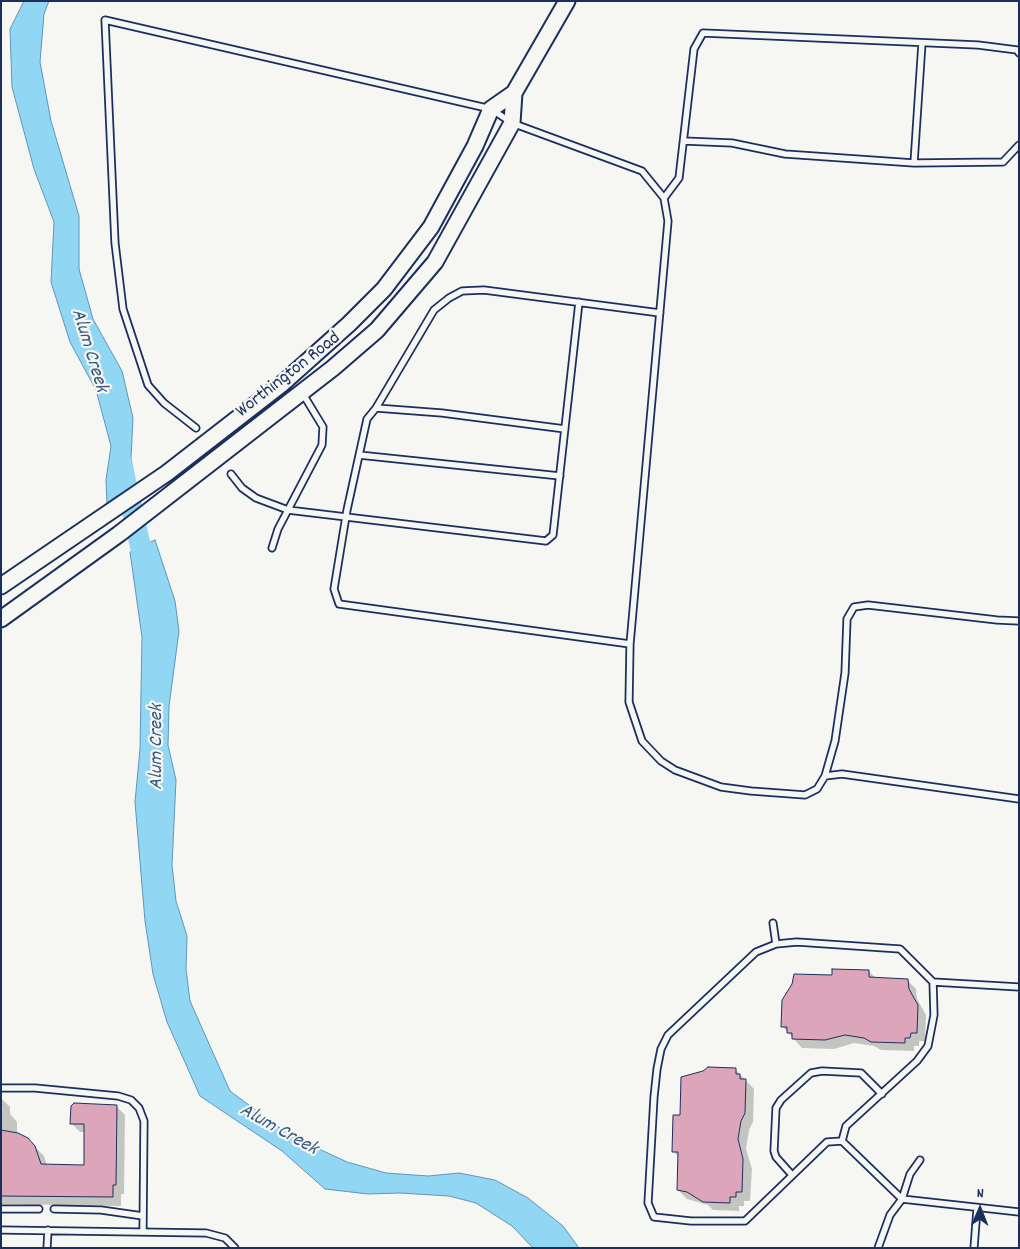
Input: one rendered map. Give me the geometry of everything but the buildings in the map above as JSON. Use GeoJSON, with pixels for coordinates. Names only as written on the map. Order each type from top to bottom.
{"type":"FeatureCollection","features":[{"type":"Feature","properties":{"kind":"main road","name":"Worthington Road"},"geometry":{"type":"LineString","coordinates":[[1,586],[167,474],[283,383],[349,324],[384,289],[431,227],[475,146],[491,109],[514,93],[567,1]]}},
{"type":"Feature","properties":{"kind":"main road","name":"Worthington Road"},"geometry":{"type":"LineString","coordinates":[[1,619],[174,492],[302,392],[377,330],[436,262],[512,123],[514,93]]}},
{"type":"Feature","properties":{"kind":"lane"},"geometry":{"type":"LineString","coordinates":[[196,428],[164,402],[148,386],[123,309],[115,243],[105,20],[491,109],[512,123],[642,171],[664,198],[668,221],[630,644],[629,702],[642,741],[661,760],[675,770],[721,787],[805,795],[817,789],[825,776],[835,741],[845,673],[847,619],[854,607],[868,605],[1019,621]]}},
{"type":"Feature","properties":{"kind":"lane"},"geometry":{"type":"LineString","coordinates":[[664,198],[679,178],[694,49],[703,33],[978,45],[1017,50],[1019,53]]}},
{"type":"Feature","properties":{"kind":"lane"},"geometry":{"type":"LineString","coordinates":[[914,163],[922,42]]}},
{"type":"Feature","properties":{"kind":"lane"},"geometry":{"type":"LineString","coordinates":[[684,140],[732,142],[785,154],[914,163],[1003,162],[1019,145]]}},
{"type":"Feature","properties":{"kind":"lane"},"geometry":{"type":"LineString","coordinates":[[630,644],[338,604],[334,589],[346,517],[367,419],[376,408],[434,310],[449,298],[462,291],[484,290],[660,312]]}},
{"type":"Feature","properties":{"kind":"lane"},"geometry":{"type":"LineString","coordinates":[[231,474],[242,488],[256,498],[288,510],[546,540],[553,536],[566,429],[578,302]]}},
{"type":"Feature","properties":{"kind":"lane"},"geometry":{"type":"LineString","coordinates":[[272,548],[278,528],[322,446],[322,427],[302,392]]}},
{"type":"Feature","properties":{"kind":"lane"},"geometry":{"type":"LineString","coordinates":[[376,408],[442,413],[566,429]]}},
{"type":"Feature","properties":{"kind":"lane"},"geometry":{"type":"LineString","coordinates":[[359,455],[560,476]]}},
{"type":"Feature","properties":{"kind":"lane"},"geometry":{"type":"LineString","coordinates":[[825,776],[842,774],[1019,799]]}},
{"type":"Feature","properties":{"kind":"lane"},"geometry":{"type":"LineString","coordinates":[[773,923],[776,944]]}},
{"type":"Feature","properties":{"kind":"lane"},"geometry":{"type":"LineString","coordinates":[[1019,987],[933,982],[900,949],[797,942],[776,944],[756,952],[668,1036],[662,1049],[657,1069],[648,1203],[654,1217],[691,1221],[745,1221],[827,1142],[842,1141],[902,1199],[976,1209],[1019,1212]]}},
{"type":"Feature","properties":{"kind":"lane"},"geometry":{"type":"LineString","coordinates":[[842,1141],[846,1126],[917,1061],[928,1046],[934,1015],[933,982]]}},
{"type":"Feature","properties":{"kind":"lane"},"geometry":{"type":"LineString","coordinates":[[792,1175],[776,1157],[774,1151],[776,1108],[781,1100],[811,1073],[822,1071],[861,1073],[882,1094]]}},
{"type":"Feature","properties":{"kind":"lane"},"geometry":{"type":"LineString","coordinates":[[1,1088],[35,1088],[118,1096],[131,1100],[139,1108],[144,1121],[143,1231]]}},
{"type":"Feature","properties":{"kind":"lane"},"geometry":{"type":"LineString","coordinates":[[878,1248],[890,1215],[902,1199],[910,1174],[920,1160]]}},
{"type":"Feature","properties":{"kind":"lane"},"geometry":{"type":"LineString","coordinates":[[1,1209],[39,1209]]}},
{"type":"Feature","properties":{"kind":"lane"},"geometry":{"type":"LineString","coordinates":[[54,1209],[101,1210],[143,1216]]}},
{"type":"Feature","properties":{"kind":"lane"},"geometry":{"type":"LineString","coordinates":[[974,1248],[976,1209]]}},
{"type":"Feature","properties":{"kind":"lane"},"geometry":{"type":"LineString","coordinates":[[1,1230],[206,1233],[225,1238],[235,1248]]}},
{"type":"Feature","properties":{"kind":"lane"},"geometry":{"type":"LineString","coordinates":[[47,1248],[48,1230]]}},
{"type":"Feature","properties":{"kind":"water"},"geometry":{"type":"Polygon","coordinates":[[[24,1],[49,1],[44,14],[40,62],[51,121],[79,216],[79,269],[93,319],[122,371],[133,418],[131,458],[135,483],[107,503],[106,480],[111,446],[96,390],[70,342],[51,282],[54,222],[34,169],[12,87],[10,29],[24,1]]]}},
{"type":"Feature","properties":{"kind":"water"},"geometry":{"type":"Polygon","coordinates":[[[155,540],[175,601],[179,631],[169,706],[168,745],[176,780],[172,865],[176,901],[187,936],[186,969],[190,1001],[230,1091],[291,1136],[347,1162],[386,1173],[428,1176],[459,1173],[495,1180],[528,1198],[563,1226],[579,1248],[533,1248],[512,1226],[476,1203],[449,1196],[400,1193],[368,1194],[325,1189],[282,1151],[200,1096],[167,1022],[153,974],[145,921],[135,802],[140,749],[142,637],[130,552],[155,540]]]}},
{"type":"Feature","properties":{"kind":"waterway","name":"Alum Creek"},"geometry":{"type":"LineString","coordinates":[[121,461],[147,575]]}}]}
